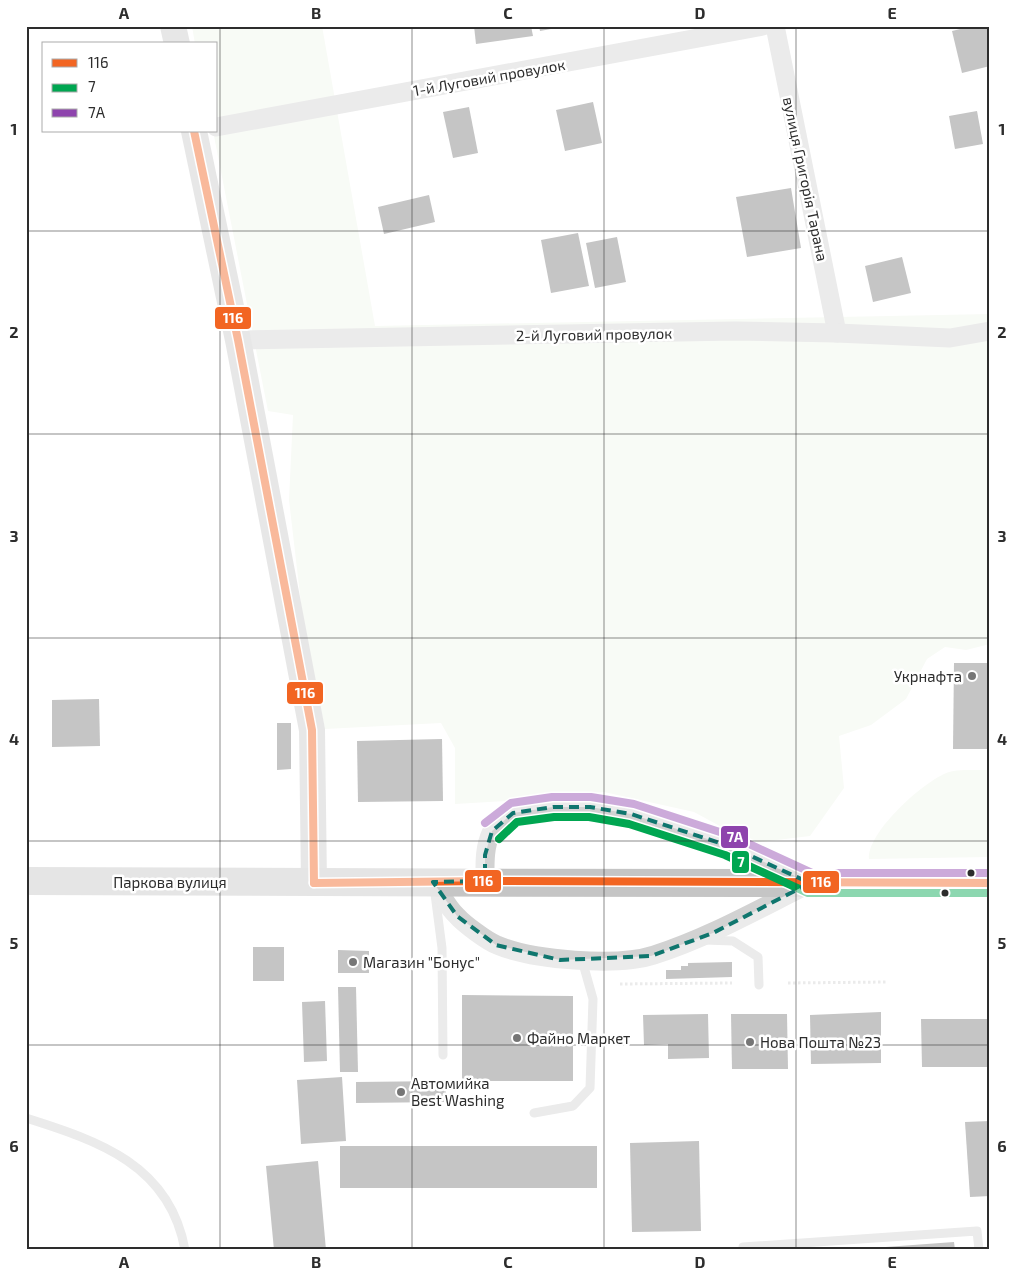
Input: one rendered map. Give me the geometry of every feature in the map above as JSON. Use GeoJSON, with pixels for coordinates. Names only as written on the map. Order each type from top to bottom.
{"type":"FeatureCollection","features":[{"type":"Feature","properties":{"kind":"main road","name":"Паркова вулиця"},"geometry":{"type":"LineString","coordinates":[[26,881],[990,883]]}},
{"type":"Feature","properties":{"kind":"street"},"geometry":{"type":"LineString","coordinates":[[173,26],[177,42]]}},
{"type":"Feature","properties":{"kind":"street","name":"1-й Луговий провулок"},"geometry":{"type":"LineString","coordinates":[[218,127],[762,26]]}},
{"type":"Feature","properties":{"kind":"street","name":"вулиця Григорія Тарана"},"geometry":{"type":"LineString","coordinates":[[775,26],[837,333]]}},
{"type":"Feature","properties":{"kind":"street"},"geometry":{"type":"LineString","coordinates":[[194,132],[238,340],[312,730],[314,883]]}},
{"type":"Feature","properties":{"kind":"street","name":"2-й Луговий провулок"},"geometry":{"type":"LineString","coordinates":[[238,340],[735,331],[950,338],[990,331]]}},
{"type":"Feature","properties":{"kind":"street"},"geometry":{"type":"LineString","coordinates":[[485,881],[485,855],[492,831],[513,813],[553,807],[590,807],[631,814],[729,846],[810,883]]}},
{"type":"Feature","properties":{"kind":"street"},"geometry":{"type":"LineString","coordinates":[[433,882],[457,916],[496,945],[560,960],[610,960],[652,956],[713,933],[810,883]]}},
{"type":"Feature","properties":{"kind":"lane"},"geometry":{"type":"LineString","coordinates":[[433,882],[442,948],[443,1055]]}},
{"type":"Feature","properties":{"kind":"lane"},"geometry":{"type":"LineString","coordinates":[[695,940],[733,941],[758,957],[759,985]]}},
{"type":"Feature","properties":{"kind":"lane"},"geometry":{"type":"LineString","coordinates":[[534,1113],[573,1106],[590,1088],[593,999],[582,960]]}},
{"type":"Feature","properties":{"kind":"lane"},"geometry":{"type":"LineString","coordinates":[[26,1118],[87,1138],[123,1157],[146,1175],[164,1193],[176,1216],[185,1250]]}},
{"type":"Feature","properties":{"kind":"lane"},"geometry":{"type":"LineString","coordinates":[[743,1250],[743,1247],[977,1231],[979,1250]]}},
{"type":"Feature","properties":{"kind":"path"},"geometry":{"type":"LineString","coordinates":[[788,983],[887,982]]}},
{"type":"Feature","properties":{"kind":"path"},"geometry":{"type":"LineString","coordinates":[[589,984],[732,983]]}},
{"type":"Feature","properties":{"kind":"highlighted area"},"geometry":{"type":"Polygon","coordinates":[[[553,807],[590,807],[631,814],[729,846],[810,883],[713,933],[651,956],[560,960],[496,945],[457,916],[433,882],[485,881],[485,855],[492,831],[513,813],[553,807]]]}},
{"type":"Feature","properties":{"kind":"shaded area"},"geometry":{"type":"Polygon","coordinates":[[[192,26],[322,26],[375,326],[990,314],[990,644],[966,650],[945,647],[927,659],[906,699],[871,725],[839,736],[844,788],[810,836],[751,843],[694,812],[604,792],[556,798],[455,804],[455,748],[441,723],[325,729],[304,629],[289,500],[293,415],[268,411],[213,132],[218,132],[218,42],[195,42],[192,26]]]}},
{"type":"Feature","properties":{"kind":"shaded area"},"geometry":{"type":"Polygon","coordinates":[[[990,770],[990,857],[869,859],[876,836],[909,799],[944,774],[954,771],[990,770]]]}},
{"type":"Feature","properties":{"kind":"building"},"geometry":{"type":"Polygon","coordinates":[[[474,26],[531,26],[533,36],[476,44],[474,26]]]}},
{"type":"Feature","properties":{"kind":"building"},"geometry":{"type":"Polygon","coordinates":[[[539,26],[562,26],[562,27],[540,31],[539,26]]]}},
{"type":"Feature","properties":{"kind":"building"},"geometry":{"type":"Polygon","coordinates":[[[973,26],[990,26],[990,66],[962,73],[952,31],[973,26]]]}},
{"type":"Feature","properties":{"kind":"building"},"geometry":{"type":"Polygon","coordinates":[[[593,102],[602,143],[565,151],[556,110],[593,102]]]}},
{"type":"Feature","properties":{"kind":"building"},"geometry":{"type":"Polygon","coordinates":[[[469,107],[478,153],[453,158],[443,112],[469,107]]]}},
{"type":"Feature","properties":{"kind":"building"},"geometry":{"type":"Polygon","coordinates":[[[977,111],[983,144],[955,149],[949,116],[977,111]]]}},
{"type":"Feature","properties":{"kind":"building"},"geometry":{"type":"Polygon","coordinates":[[[791,188],[801,248],[747,257],[736,197],[791,188]]]}},
{"type":"Feature","properties":{"kind":"building"},"geometry":{"type":"Polygon","coordinates":[[[429,195],[435,222],[384,234],[378,207],[429,195]]]}},
{"type":"Feature","properties":{"kind":"building"},"geometry":{"type":"Polygon","coordinates":[[[578,233],[589,286],[551,293],[541,240],[578,233]]]}},
{"type":"Feature","properties":{"kind":"building"},"geometry":{"type":"Polygon","coordinates":[[[617,237],[626,282],[595,288],[586,243],[617,237]]]}},
{"type":"Feature","properties":{"kind":"building"},"geometry":{"type":"Polygon","coordinates":[[[902,257],[911,293],[873,302],[865,266],[902,257]]]}},
{"type":"Feature","properties":{"kind":"building"},"geometry":{"type":"Polygon","coordinates":[[[954,663],[990,663],[990,749],[953,749],[954,663]]]}},
{"type":"Feature","properties":{"kind":"building"},"geometry":{"type":"Polygon","coordinates":[[[99,699],[100,746],[52,747],[52,700],[99,699]]]}},
{"type":"Feature","properties":{"kind":"building"},"geometry":{"type":"Polygon","coordinates":[[[277,723],[291,723],[291,769],[277,770],[277,723]]]}},
{"type":"Feature","properties":{"kind":"building"},"geometry":{"type":"Polygon","coordinates":[[[442,739],[443,801],[358,802],[357,741],[442,739]]]}},
{"type":"Feature","properties":{"kind":"building"},"geometry":{"type":"Polygon","coordinates":[[[253,947],[284,947],[284,981],[253,981],[253,947]]]}},
{"type":"Feature","properties":{"kind":"building","name":"Магазин \"Бонус\""},"geometry":{"type":"Polygon","coordinates":[[[338,950],[369,951],[369,973],[338,973],[338,950]]]}},
{"type":"Feature","properties":{"kind":"building"},"geometry":{"type":"Polygon","coordinates":[[[732,962],[732,977],[666,979],[666,970],[681,970],[681,966],[688,966],[688,963],[732,962]]]}},
{"type":"Feature","properties":{"kind":"building"},"geometry":{"type":"Polygon","coordinates":[[[338,987],[356,987],[358,1072],[340,1072],[338,987]]]}},
{"type":"Feature","properties":{"kind":"building","name":"Файно Маркет"},"geometry":{"type":"Polygon","coordinates":[[[462,995],[573,996],[573,1081],[462,1081],[462,995]]]}},
{"type":"Feature","properties":{"kind":"building"},"geometry":{"type":"Polygon","coordinates":[[[325,1001],[327,1061],[304,1062],[302,1002],[325,1001]]]}},
{"type":"Feature","properties":{"kind":"building"},"geometry":{"type":"Polygon","coordinates":[[[881,1012],[881,1063],[811,1064],[810,1015],[881,1012]]]}},
{"type":"Feature","properties":{"kind":"building"},"geometry":{"type":"Polygon","coordinates":[[[708,1014],[709,1058],[668,1059],[668,1044],[644,1045],[643,1015],[708,1014]]]}},
{"type":"Feature","properties":{"kind":"building","name":"Нова Пошта №23"},"geometry":{"type":"Polygon","coordinates":[[[731,1014],[787,1014],[788,1069],[732,1069],[731,1014]]]}},
{"type":"Feature","properties":{"kind":"building"},"geometry":{"type":"Polygon","coordinates":[[[921,1019],[990,1019],[990,1067],[922,1067],[921,1019]]]}},
{"type":"Feature","properties":{"kind":"building"},"geometry":{"type":"Polygon","coordinates":[[[342,1077],[346,1141],[301,1144],[297,1080],[342,1077]]]}},
{"type":"Feature","properties":{"kind":"building","name":"Автомийка Best Washing"},"geometry":{"type":"Polygon","coordinates":[[[446,1081],[446,1102],[356,1103],[356,1082],[446,1081]]]}},
{"type":"Feature","properties":{"kind":"building"},"geometry":{"type":"Polygon","coordinates":[[[990,1121],[990,1196],[970,1197],[965,1122],[990,1121]]]}},
{"type":"Feature","properties":{"kind":"building"},"geometry":{"type":"Polygon","coordinates":[[[699,1141],[701,1231],[632,1232],[630,1143],[699,1141]]]}},
{"type":"Feature","properties":{"kind":"building"},"geometry":{"type":"Polygon","coordinates":[[[340,1146],[597,1146],[597,1188],[340,1188],[340,1146]]]}},
{"type":"Feature","properties":{"kind":"building"},"geometry":{"type":"Polygon","coordinates":[[[318,1161],[326,1250],[274,1250],[266,1166],[318,1161]]]}},
{"type":"Feature","properties":{"kind":"building"},"geometry":{"type":"Polygon","coordinates":[[[954,1242],[955,1250],[872,1250],[872,1248],[954,1242]]]}},
{"type":"Feature","properties":{"kind":"transit line","name":"116"},"geometry":{"type":"LineString","coordinates":[[194,132],[238,340],[312,730],[314,883]]}},
{"type":"Feature","properties":{"kind":"transit line","name":"7А"},"geometry":{"type":"LineString","coordinates":[[485,823],[511,803],[552,797],[591,797],[634,804],[732,836],[812,873],[990,873]]}},
{"type":"Feature","properties":{"kind":"transit line","name":"7"},"geometry":{"type":"LineString","coordinates":[[499,839],[517,822],[554,817],[589,817],[629,824],[725,855],[808,893],[990,893]]}},
{"type":"Feature","properties":{"kind":"transit line","name":"116"},"geometry":{"type":"LineString","coordinates":[[314,883],[485,881],[990,883]]}},
{"type":"Feature","properties":{"kind":"place","name":"Укрнафта"},"geometry":{"type":"Point","coordinates":[972,676]}},
{"type":"Feature","properties":{"kind":"place","name":"Магазин \"Бонус\""},"geometry":{"type":"Point","coordinates":[353,962]}},
{"type":"Feature","properties":{"kind":"place","name":"Файно Маркет"},"geometry":{"type":"Point","coordinates":[517,1038]}},
{"type":"Feature","properties":{"kind":"place","name":"Нова Пошта №23"},"geometry":{"type":"Point","coordinates":[750,1042]}},
{"type":"Feature","properties":{"kind":"place","name":"Автомийка Best Washing"},"geometry":{"type":"Point","coordinates":[401,1092]}}]}
